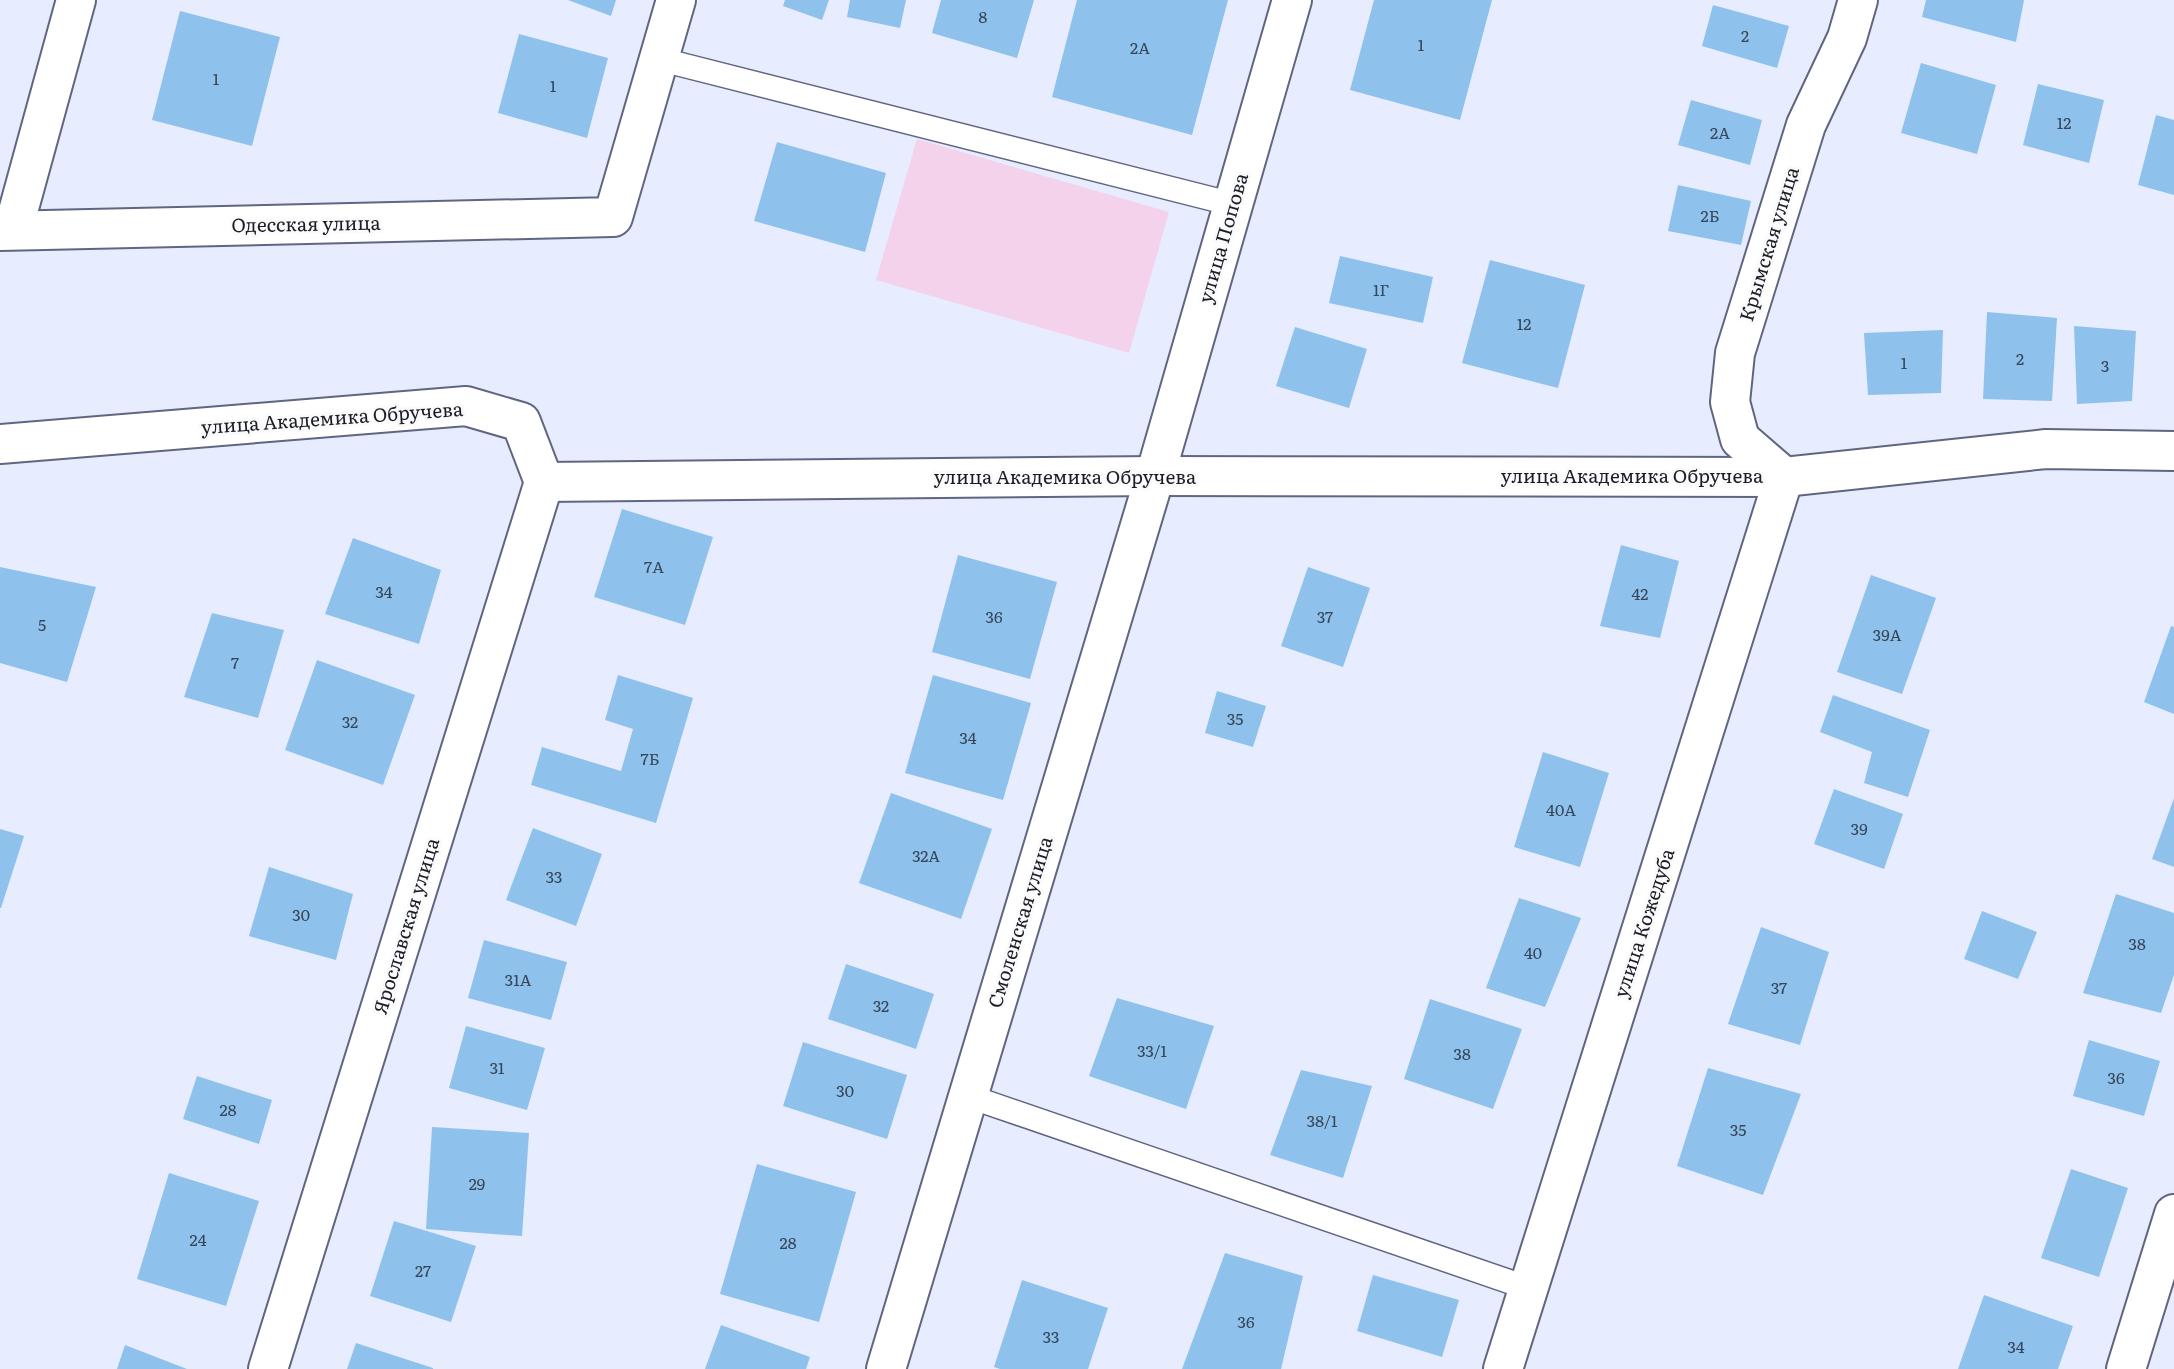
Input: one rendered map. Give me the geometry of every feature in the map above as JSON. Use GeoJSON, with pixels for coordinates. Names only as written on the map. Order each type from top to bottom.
{"type":"FeatureCollection","features":[{"type":"Feature","properties":{"kind":"street"},"geometry":{"type":"LineString","coordinates":[[6,231],[76,0]]}},
{"type":"Feature","properties":{"kind":"street"},"geometry":{"type":"LineString","coordinates":[[659,59],[677,0]]}},
{"type":"Feature","properties":{"kind":"street","name":"улица Попова"},"geometry":{"type":"LineString","coordinates":[[1155,476],[1292,0]]}},
{"type":"Feature","properties":{"kind":"street","name":"Крымская улица"},"geometry":{"type":"LineString","coordinates":[[1784,477],[1740,439],[1730,402],[1735,353],[1806,125],[1847,38],[1857,0]]}},
{"type":"Feature","properties":{"kind":"street","name":"Одесская улица"},"geometry":{"type":"LineString","coordinates":[[6,231],[613,217],[659,59]]}},
{"type":"Feature","properties":{"kind":"street","name":"улица Академика Обручева"},"geometry":{"type":"LineString","coordinates":[[0,444],[466,406],[521,422],[544,482],[1155,476],[1784,477],[2046,449],[2174,451]]}},
{"type":"Feature","properties":{"kind":"street","name":"Смоленская улица"},"geometry":{"type":"LineString","coordinates":[[886,1369],[1155,476]]}},
{"type":"Feature","properties":{"kind":"street","name":"улица Кожедуба"},"geometry":{"type":"LineString","coordinates":[[1503,1369],[1784,477]]}},
{"type":"Feature","properties":{"kind":"street","name":"Ярославская улица"},"geometry":{"type":"LineString","coordinates":[[268,1369],[544,482]]}},
{"type":"Feature","properties":{"kind":"street"},"geometry":{"type":"LineString","coordinates":[[2126,1369],[2174,1214]]}},
{"type":"Feature","properties":{"kind":"lane"},"geometry":{"type":"LineString","coordinates":[[659,59],[1232,204]]}},
{"type":"Feature","properties":{"kind":"lane"},"geometry":{"type":"LineString","coordinates":[[968,1096],[1528,1288]]}},
{"type":"Feature","properties":{"kind":"shaded area"},"geometry":{"type":"Polygon","coordinates":[[[917,139],[1169,212],[1129,353],[876,280],[917,139]]]}},
{"type":"Feature","properties":{"kind":"building"},"geometry":{"type":"Polygon","coordinates":[[[568,0],[616,0],[611,16],[568,0]]]}},
{"type":"Feature","properties":{"kind":"building"},"geometry":{"type":"Polygon","coordinates":[[[785,0],[829,0],[822,20],[783,6],[785,0]]]}},
{"type":"Feature","properties":{"kind":"building"},"geometry":{"type":"Polygon","coordinates":[[[850,0],[906,0],[900,28],[847,17],[850,0]]]}},
{"type":"Feature","properties":{"kind":"building"},"geometry":{"type":"Polygon","coordinates":[[[941,0],[1034,0],[1017,58],[932,33],[941,0]]]}},
{"type":"Feature","properties":{"kind":"building"},"geometry":{"type":"Polygon","coordinates":[[[1077,0],[1228,0],[1192,135],[1052,97],[1077,0]]]}},
{"type":"Feature","properties":{"kind":"building"},"geometry":{"type":"Polygon","coordinates":[[[1374,0],[1492,0],[1460,120],[1350,90],[1374,0]]]}},
{"type":"Feature","properties":{"kind":"building"},"geometry":{"type":"Polygon","coordinates":[[[1926,0],[2024,0],[2016,42],[1922,17],[1926,0]]]}},
{"type":"Feature","properties":{"kind":"building"},"geometry":{"type":"Polygon","coordinates":[[[1713,5],[1789,26],[1777,68],[1702,46],[1713,5]]]}},
{"type":"Feature","properties":{"kind":"building"},"geometry":{"type":"Polygon","coordinates":[[[180,11],[280,37],[252,146],[152,120],[180,11]]]}},
{"type":"Feature","properties":{"kind":"building"},"geometry":{"type":"Polygon","coordinates":[[[519,34],[608,58],[587,138],[498,113],[519,34]]]}},
{"type":"Feature","properties":{"kind":"building"},"geometry":{"type":"Polygon","coordinates":[[[1921,63],[1996,85],[1977,154],[1901,133],[1921,63]]]}},
{"type":"Feature","properties":{"kind":"building"},"geometry":{"type":"Polygon","coordinates":[[[2038,84],[2104,100],[2089,163],[2023,145],[2038,84]]]}},
{"type":"Feature","properties":{"kind":"building"},"geometry":{"type":"Polygon","coordinates":[[[1691,100],[1762,120],[1750,165],[1678,145],[1691,100]]]}},
{"type":"Feature","properties":{"kind":"building"},"geometry":{"type":"Polygon","coordinates":[[[2156,115],[2174,120],[2174,195],[2138,185],[2156,115]]]}},
{"type":"Feature","properties":{"kind":"building"},"geometry":{"type":"Polygon","coordinates":[[[777,142],[886,173],[865,252],[754,221],[777,142]]]}},
{"type":"Feature","properties":{"kind":"building"},"geometry":{"type":"Polygon","coordinates":[[[1678,185],[1751,201],[1741,245],[1668,231],[1678,185]]]}},
{"type":"Feature","properties":{"kind":"building"},"geometry":{"type":"Polygon","coordinates":[[[1340,256],[1433,277],[1423,323],[1329,303],[1340,256]]]}},
{"type":"Feature","properties":{"kind":"building"},"geometry":{"type":"Polygon","coordinates":[[[1490,260],[1585,285],[1558,388],[1462,363],[1490,260]]]}},
{"type":"Feature","properties":{"kind":"building"},"geometry":{"type":"Polygon","coordinates":[[[1987,312],[2057,318],[2052,401],[1983,399],[1987,312]]]}},
{"type":"Feature","properties":{"kind":"building"},"geometry":{"type":"Polygon","coordinates":[[[2074,326],[2136,331],[2132,401],[2077,404],[2074,326]]]}},
{"type":"Feature","properties":{"kind":"building"},"geometry":{"type":"Polygon","coordinates":[[[1295,327],[1367,349],[1349,408],[1276,386],[1295,327]]]}},
{"type":"Feature","properties":{"kind":"building"},"geometry":{"type":"Polygon","coordinates":[[[1943,330],[1941,393],[1868,395],[1864,333],[1943,330]]]}},
{"type":"Feature","properties":{"kind":"building"},"geometry":{"type":"Polygon","coordinates":[[[622,509],[713,537],[685,625],[594,597],[622,509]]]}},
{"type":"Feature","properties":{"kind":"building"},"geometry":{"type":"Polygon","coordinates":[[[353,538],[441,570],[419,644],[325,614],[353,538]]]}},
{"type":"Feature","properties":{"kind":"building"},"geometry":{"type":"Polygon","coordinates":[[[1621,545],[1679,561],[1660,638],[1600,626],[1621,545]]]}},
{"type":"Feature","properties":{"kind":"building"},"geometry":{"type":"Polygon","coordinates":[[[958,555],[1057,582],[1030,679],[932,652],[958,555]]]}},
{"type":"Feature","properties":{"kind":"building"},"geometry":{"type":"Polygon","coordinates":[[[0,567],[96,587],[67,682],[0,663],[0,567]]]}},
{"type":"Feature","properties":{"kind":"building"},"geometry":{"type":"Polygon","coordinates":[[[1308,567],[1370,588],[1343,667],[1281,646],[1308,567]]]}},
{"type":"Feature","properties":{"kind":"building"},"geometry":{"type":"Polygon","coordinates":[[[1871,575],[1936,598],[1902,694],[1837,672],[1871,575]]]}},
{"type":"Feature","properties":{"kind":"building"},"geometry":{"type":"Polygon","coordinates":[[[212,613],[284,630],[258,718],[184,697],[212,613]]]}},
{"type":"Feature","properties":{"kind":"building"},"geometry":{"type":"Polygon","coordinates":[[[2171,626],[2174,627],[2174,714],[2144,702],[2171,626]]]}},
{"type":"Feature","properties":{"kind":"building"},"geometry":{"type":"Polygon","coordinates":[[[317,660],[415,695],[383,785],[285,750],[317,660]]]}},
{"type":"Feature","properties":{"kind":"building"},"geometry":{"type":"Polygon","coordinates":[[[618,675],[693,698],[656,823],[531,785],[542,747],[621,771],[633,729],[605,720],[618,675]]]}},
{"type":"Feature","properties":{"kind":"building"},"geometry":{"type":"Polygon","coordinates":[[[933,675],[1031,703],[1003,800],[905,773],[933,675]]]}},
{"type":"Feature","properties":{"kind":"building"},"geometry":{"type":"Polygon","coordinates":[[[1217,691],[1266,706],[1253,747],[1205,733],[1217,691]]]}},
{"type":"Feature","properties":{"kind":"building"},"geometry":{"type":"Polygon","coordinates":[[[1833,695],[1930,730],[1908,797],[1864,783],[1872,752],[1820,732],[1833,695]]]}},
{"type":"Feature","properties":{"kind":"building"},"geometry":{"type":"Polygon","coordinates":[[[1543,752],[1609,773],[1580,867],[1514,847],[1543,752]]]}},
{"type":"Feature","properties":{"kind":"building"},"geometry":{"type":"Polygon","coordinates":[[[1834,789],[1903,814],[1884,869],[1814,844],[1834,789]]]}},
{"type":"Feature","properties":{"kind":"building"},"geometry":{"type":"Polygon","coordinates":[[[891,793],[992,829],[961,919],[859,883],[891,793]]]}},
{"type":"Feature","properties":{"kind":"building"},"geometry":{"type":"Polygon","coordinates":[[[2174,798],[2174,867],[2152,859],[2174,798]]]}},
{"type":"Feature","properties":{"kind":"building"},"geometry":{"type":"Polygon","coordinates":[[[533,828],[602,854],[576,926],[506,900],[533,828]]]}},
{"type":"Feature","properties":{"kind":"building"},"geometry":{"type":"Polygon","coordinates":[[[0,829],[24,836],[1,908],[0,908],[0,829]]]}},
{"type":"Feature","properties":{"kind":"building"},"geometry":{"type":"Polygon","coordinates":[[[269,867],[353,894],[336,960],[249,936],[269,867]]]}},
{"type":"Feature","properties":{"kind":"building"},"geometry":{"type":"Polygon","coordinates":[[[2116,894],[2174,913],[2174,975],[2161,1013],[2083,993],[2116,894]]]}},
{"type":"Feature","properties":{"kind":"building"},"geometry":{"type":"Polygon","coordinates":[[[1519,898],[1581,918],[1545,1007],[1486,988],[1519,898]]]}},
{"type":"Feature","properties":{"kind":"building"},"geometry":{"type":"Polygon","coordinates":[[[1982,911],[2037,932],[2018,979],[1964,959],[1982,911]]]}},
{"type":"Feature","properties":{"kind":"building"},"geometry":{"type":"Polygon","coordinates":[[[1761,927],[1829,952],[1800,1045],[1728,1024],[1761,927]]]}},
{"type":"Feature","properties":{"kind":"building"},"geometry":{"type":"Polygon","coordinates":[[[484,940],[567,962],[551,1020],[468,998],[484,940]]]}},
{"type":"Feature","properties":{"kind":"building"},"geometry":{"type":"Polygon","coordinates":[[[846,964],[934,994],[916,1049],[828,1019],[846,964]]]}},
{"type":"Feature","properties":{"kind":"building"},"geometry":{"type":"Polygon","coordinates":[[[1117,998],[1214,1026],[1186,1109],[1089,1076],[1117,998]]]}},
{"type":"Feature","properties":{"kind":"building"},"geometry":{"type":"Polygon","coordinates":[[[1430,999],[1522,1029],[1493,1109],[1404,1079],[1430,999]]]}},
{"type":"Feature","properties":{"kind":"building"},"geometry":{"type":"Polygon","coordinates":[[[466,1026],[545,1048],[527,1110],[449,1088],[466,1026]]]}},
{"type":"Feature","properties":{"kind":"building"},"geometry":{"type":"Polygon","coordinates":[[[2089,1040],[2160,1061],[2144,1116],[2073,1096],[2089,1040]]]}},
{"type":"Feature","properties":{"kind":"building"},"geometry":{"type":"Polygon","coordinates":[[[803,1042],[907,1075],[887,1139],[783,1106],[803,1042]]]}},
{"type":"Feature","properties":{"kind":"building"},"geometry":{"type":"Polygon","coordinates":[[[1708,1068],[1801,1094],[1763,1195],[1677,1166],[1708,1068]]]}},
{"type":"Feature","properties":{"kind":"building"},"geometry":{"type":"Polygon","coordinates":[[[1301,1070],[1372,1086],[1343,1178],[1270,1155],[1301,1070]]]}},
{"type":"Feature","properties":{"kind":"building"},"geometry":{"type":"Polygon","coordinates":[[[197,1076],[272,1100],[259,1144],[183,1119],[197,1076]]]}},
{"type":"Feature","properties":{"kind":"building"},"geometry":{"type":"Polygon","coordinates":[[[432,1127],[529,1133],[522,1236],[426,1229],[432,1127]]]}},
{"type":"Feature","properties":{"kind":"building"},"geometry":{"type":"Polygon","coordinates":[[[757,1164],[856,1192],[819,1322],[720,1294],[757,1164]]]}},
{"type":"Feature","properties":{"kind":"building"},"geometry":{"type":"Polygon","coordinates":[[[2071,1169],[2128,1188],[2099,1277],[2041,1258],[2071,1169]]]}},
{"type":"Feature","properties":{"kind":"building"},"geometry":{"type":"Polygon","coordinates":[[[169,1173],[259,1201],[226,1306],[137,1279],[169,1173]]]}},
{"type":"Feature","properties":{"kind":"building"},"geometry":{"type":"Polygon","coordinates":[[[394,1221],[476,1246],[451,1322],[370,1296],[394,1221]]]}},
{"type":"Feature","properties":{"kind":"building"},"geometry":{"type":"Polygon","coordinates":[[[1225,1253],[1303,1276],[1281,1369],[1182,1369],[1225,1253]]]}},
{"type":"Feature","properties":{"kind":"building"},"geometry":{"type":"Polygon","coordinates":[[[1373,1275],[1459,1300],[1442,1357],[1357,1331],[1373,1275]]]}},
{"type":"Feature","properties":{"kind":"building"},"geometry":{"type":"Polygon","coordinates":[[[1022,1280],[1108,1308],[1088,1369],[994,1367],[1022,1280]]]}},
{"type":"Feature","properties":{"kind":"building"},"geometry":{"type":"Polygon","coordinates":[[[1984,1295],[2073,1326],[2058,1369],[1958,1369],[1984,1295]]]}},
{"type":"Feature","properties":{"kind":"building"},"geometry":{"type":"Polygon","coordinates":[[[721,1325],[810,1357],[806,1369],[705,1369],[721,1325]]]}},
{"type":"Feature","properties":{"kind":"building"},"geometry":{"type":"Polygon","coordinates":[[[356,1343],[433,1368],[433,1369],[347,1369],[356,1343]]]}},
{"type":"Feature","properties":{"kind":"building"},"geometry":{"type":"Polygon","coordinates":[[[125,1345],[187,1369],[117,1369],[125,1345]]]}}]}
